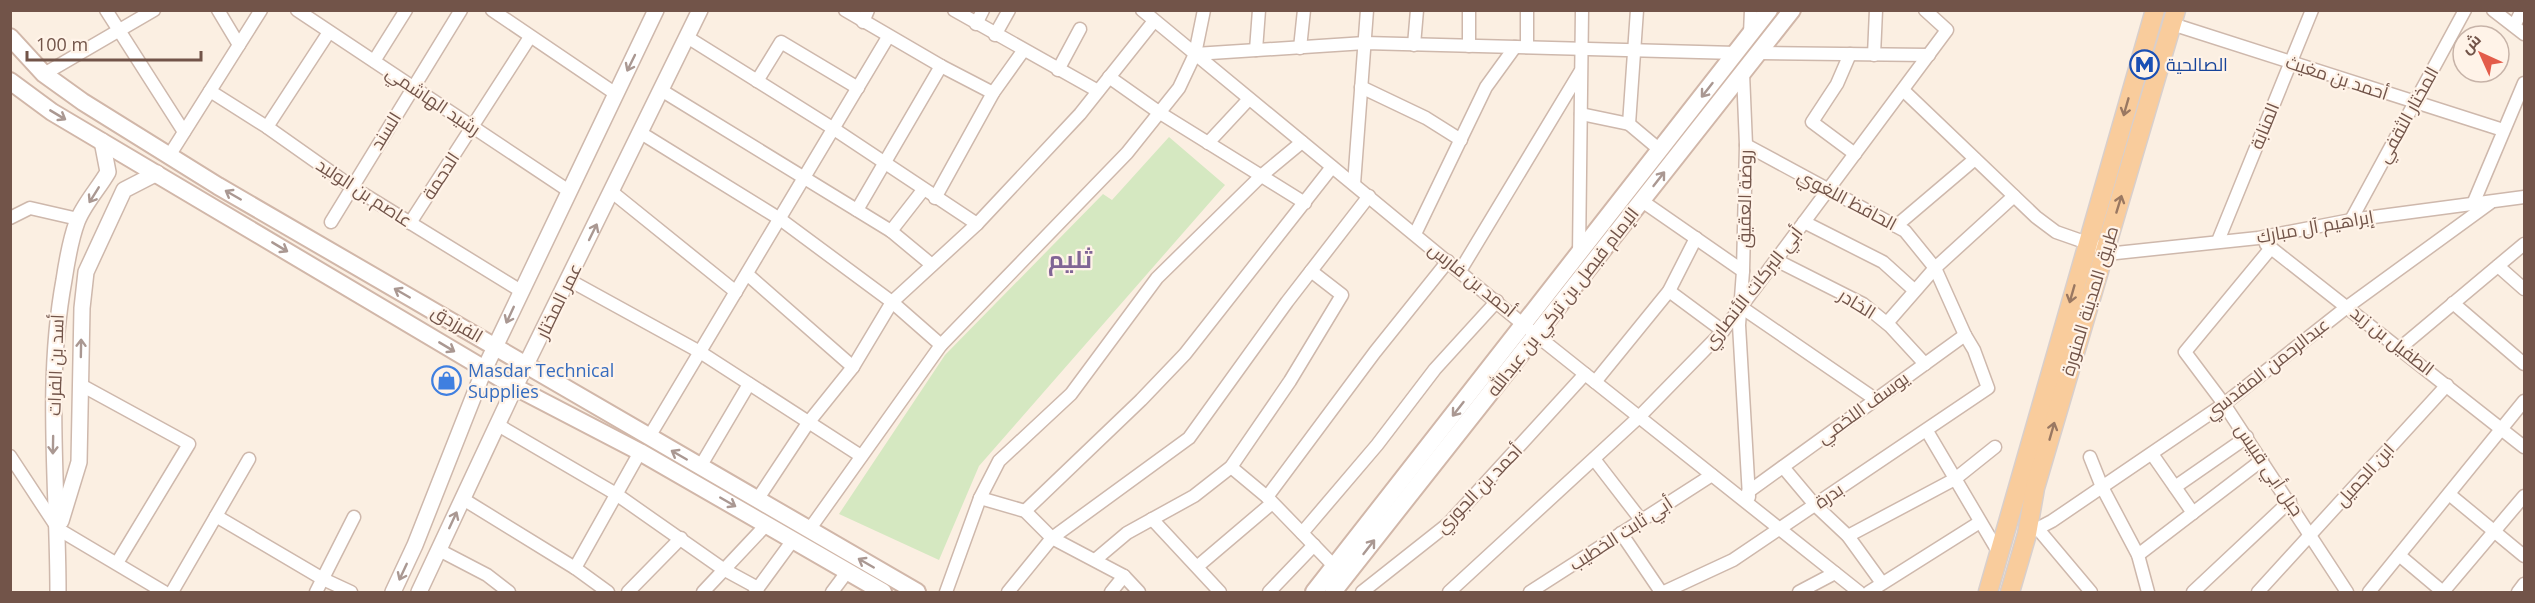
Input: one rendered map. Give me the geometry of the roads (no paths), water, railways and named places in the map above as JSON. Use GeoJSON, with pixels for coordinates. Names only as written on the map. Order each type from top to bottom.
{"type":"FeatureCollection","features":[{"type":"Feature","properties":{"kind":"main road","name":"الإمام فيصل بن تركي بن عبدالله"},"geometry":{"type":"LineString","coordinates":[[1333,592],[1530,329],[1578,254],[1769,10]]}},
{"type":"Feature","properties":{"kind":"main road","name":"الإمام فيصل بن تركي بن عبدالله"},"geometry":{"type":"LineString","coordinates":[[1314,592],[1530,329],[1642,201],[1792,10]]}},
{"type":"Feature","properties":{"kind":"main road","name":"طريق المدينة المنورة"},"geometry":{"type":"LineString","coordinates":[[1988,592],[2155,10]]}},
{"type":"Feature","properties":{"kind":"main road","name":"طريق المدينة المنورة"},"geometry":{"type":"LineString","coordinates":[[2015,589],[2033,531],[2035,488],[2174,17]]}},
{"type":"Feature","properties":{"kind":"main road","name":"الفرزدق"},"geometry":{"type":"LineString","coordinates":[[10,37],[44,74],[83,102],[169,156],[917,592]]}},
{"type":"Feature","properties":{"kind":"main road","name":"الفرزدق"},"geometry":{"type":"LineString","coordinates":[[11,83],[52,112],[158,173],[484,370],[640,452],[883,592]]}},
{"type":"Feature","properties":{"kind":"street"},"geometry":{"type":"LineString","coordinates":[[106,10],[184,132]]}},
{"type":"Feature","properties":{"kind":"street"},"geometry":{"type":"LineString","coordinates":[[44,74],[153,10]]}},
{"type":"Feature","properties":{"kind":"street"},"geometry":{"type":"LineString","coordinates":[[218,10],[239,45]]}},
{"type":"Feature","properties":{"kind":"street"},"geometry":{"type":"LineString","coordinates":[[169,156],[261,10]]}},
{"type":"Feature","properties":{"kind":"street","name":"رشيد الهاشمي"},"geometry":{"type":"LineString","coordinates":[[297,10],[569,191]]}},
{"type":"Feature","properties":{"kind":"street"},"geometry":{"type":"LineString","coordinates":[[374,61],[406,10]]}},
{"type":"Feature","properties":{"kind":"street","name":"السند"},"geometry":{"type":"LineString","coordinates":[[331,222],[461,10]]}},
{"type":"Feature","properties":{"kind":"street"},"geometry":{"type":"LineString","coordinates":[[492,10],[616,94]]}},
{"type":"Feature","properties":{"kind":"street"},"geometry":{"type":"LineString","coordinates":[[393,592],[416,545],[484,370],[656,10]]}},
{"type":"Feature","properties":{"kind":"street","name":"عمر المختار"},"geometry":{"type":"LineString","coordinates":[[419,592],[515,387],[528,366],[700,10]]}},
{"type":"Feature","properties":{"kind":"street"},"geometry":{"type":"LineString","coordinates":[[845,10],[866,16],[888,37],[993,93]]}},
{"type":"Feature","properties":{"kind":"street"},"geometry":{"type":"LineString","coordinates":[[954,10],[1098,92]]}},
{"type":"Feature","properties":{"kind":"street"},"geometry":{"type":"LineString","coordinates":[[976,24],[984,10]]}},
{"type":"Feature","properties":{"kind":"street"},"geometry":{"type":"LineString","coordinates":[[995,35],[1009,10]]}},
{"type":"Feature","properties":{"kind":"street","name":"أحمد بن فارس"},"geometry":{"type":"LineString","coordinates":[[1142,10],[1585,374],[1712,475],[1749,498],[1781,530],[1860,592]]}},
{"type":"Feature","properties":{"kind":"street"},"geometry":{"type":"LineString","coordinates":[[809,530],[941,345],[1128,153],[1179,88],[1195,54],[1204,10]]}},
{"type":"Feature","properties":{"kind":"street"},"geometry":{"type":"LineString","coordinates":[[1256,50],[1259,10]]}},
{"type":"Feature","properties":{"kind":"street"},"geometry":{"type":"LineString","coordinates":[[1300,48],[1304,10]]}},
{"type":"Feature","properties":{"kind":"street"},"geometry":{"type":"LineString","coordinates":[[1354,184],[1367,10]]}},
{"type":"Feature","properties":{"kind":"street"},"geometry":{"type":"LineString","coordinates":[[1414,45],[1417,10]]}},
{"type":"Feature","properties":{"kind":"street"},"geometry":{"type":"LineString","coordinates":[[1469,10],[1469,46]]}},
{"type":"Feature","properties":{"kind":"street"},"geometry":{"type":"LineString","coordinates":[[1415,234],[1486,87],[1521,47],[1527,10]]}},
{"type":"Feature","properties":{"kind":"street"},"geometry":{"type":"LineString","coordinates":[[1578,254],[1582,10]]}},
{"type":"Feature","properties":{"kind":"street"},"geometry":{"type":"LineString","coordinates":[[1629,124],[1636,50],[1637,10]]}},
{"type":"Feature","properties":{"kind":"street"},"geometry":{"type":"LineString","coordinates":[[1750,10],[1750,34]]}},
{"type":"Feature","properties":{"kind":"street"},"geometry":{"type":"LineString","coordinates":[[1874,55],[1876,10]]}},
{"type":"Feature","properties":{"kind":"street","name":"أبي البركات الأنصاري"},"geometry":{"type":"LineString","coordinates":[[1449,592],[1639,417],[1723,331],[1947,30],[1925,10]]}},
{"type":"Feature","properties":{"kind":"street","name":"المنابة"},"geometry":{"type":"LineString","coordinates":[[2218,241],[2312,10]]}},
{"type":"Feature","properties":{"kind":"street","name":"المختار الثقفي"},"geometry":{"type":"LineString","coordinates":[[2350,220],[2465,10]]}},
{"type":"Feature","properties":{"kind":"street"},"geometry":{"type":"LineString","coordinates":[[2493,10],[2524,34]]}},
{"type":"Feature","properties":{"kind":"street"},"geometry":{"type":"LineString","coordinates":[[2514,26],[2522,10]]}},
{"type":"Feature","properties":{"kind":"street","name":"أحمد بن مغيث"},"geometry":{"type":"LineString","coordinates":[[2174,17],[2290,63],[2503,130]]}},
{"type":"Feature","properties":{"kind":"street"},"geometry":{"type":"LineString","coordinates":[[757,500],[808,423],[853,367],[892,302],[977,224],[1098,92],[1155,21]]}},
{"type":"Feature","properties":{"kind":"street"},"geometry":{"type":"LineString","coordinates":[[1058,70],[1080,29]]}},
{"type":"Feature","properties":{"kind":"street"},"geometry":{"type":"LineString","coordinates":[[267,127],[329,32]]}},
{"type":"Feature","properties":{"kind":"street","name":"الدحمة"},"geometry":{"type":"LineString","coordinates":[[410,224],[530,37]]}},
{"type":"Feature","properties":{"kind":"street"},"geometry":{"type":"LineString","coordinates":[[687,37],[834,129],[977,224]]}},
{"type":"Feature","properties":{"kind":"street"},"geometry":{"type":"LineString","coordinates":[[649,437],[888,37]]}},
{"type":"Feature","properties":{"kind":"street"},"geometry":{"type":"LineString","coordinates":[[757,81],[781,42],[858,88]]}},
{"type":"Feature","properties":{"kind":"street"},"geometry":{"type":"LineString","coordinates":[[1195,54],[1365,44],[1736,52]]}},
{"type":"Feature","properties":{"kind":"street"},"geometry":{"type":"LineString","coordinates":[[935,198],[993,93],[1023,51]]}},
{"type":"Feature","properties":{"kind":"street"},"geometry":{"type":"LineString","coordinates":[[1759,53],[1929,55]]}},
{"type":"Feature","properties":{"kind":"street"},"geometry":{"type":"LineString","coordinates":[[1850,54],[1837,84],[1812,122],[1855,154]]}},
{"type":"Feature","properties":{"kind":"street"},"geometry":{"type":"LineString","coordinates":[[857,210],[941,66]]}},
{"type":"Feature","properties":{"kind":"street"},"geometry":{"type":"LineString","coordinates":[[1460,272],[1581,70]]}},
{"type":"Feature","properties":{"kind":"street","name":"روضة العقيق"},"geometry":{"type":"LineString","coordinates":[[1743,73],[1746,145],[1742,307],[1739,326],[1749,498]]}},
{"type":"Feature","properties":{"kind":"street"},"geometry":{"type":"LineString","coordinates":[[1110,77],[1160,113],[1305,203]]}},
{"type":"Feature","properties":{"kind":"street"},"geometry":{"type":"LineString","coordinates":[[2473,204],[2524,82]]}},
{"type":"Feature","properties":{"kind":"street"},"geometry":{"type":"LineString","coordinates":[[1362,87],[1426,118],[1461,140]]}},
{"type":"Feature","properties":{"kind":"street"},"geometry":{"type":"LineString","coordinates":[[661,90],[891,231],[932,265]]}},
{"type":"Feature","properties":{"kind":"street","name":"إبراهيم آل مبارك"},"geometry":{"type":"LineString","coordinates":[[1903,90],[1974,159],[2056,232],[2116,253],[2258,238],[2350,220],[2524,197]]}},
{"type":"Feature","properties":{"kind":"street","name":"عاصم بن الوليد"},"geometry":{"type":"LineString","coordinates":[[210,91],[267,127],[352,187],[520,291]]}},
{"type":"Feature","properties":{"kind":"street"},"geometry":{"type":"LineString","coordinates":[[1208,143],[1249,99]]}},
{"type":"Feature","properties":{"kind":"street"},"geometry":{"type":"LineString","coordinates":[[1581,114],[1629,124],[1660,150]]}},
{"type":"Feature","properties":{"kind":"street"},"geometry":{"type":"LineString","coordinates":[[641,133],[780,219],[892,302],[941,345]]}},
{"type":"Feature","properties":{"kind":"street","name":"أسد بن الفرات"},"geometry":{"type":"LineString","coordinates":[[58,592],[58,529],[53,467],[55,322],[69,247],[78,219],[108,172],[102,141]]}},
{"type":"Feature","properties":{"kind":"street"},"geometry":{"type":"LineString","coordinates":[[946,592],[980,498],[999,461],[1071,394],[1157,278],[1261,176],[1302,142]]}},
{"type":"Feature","properties":{"kind":"street","name":"الحافظ اللغوي"},"geometry":{"type":"LineString","coordinates":[[1746,145],[1905,231],[1935,268],[1965,335]]}},
{"type":"Feature","properties":{"kind":"street"},"geometry":{"type":"LineString","coordinates":[[1896,226],[1974,159]]}},
{"type":"Feature","properties":{"kind":"street"},"geometry":{"type":"LineString","coordinates":[[1025,511],[1141,400],[1185,354],[1332,167]]}},
{"type":"Feature","properties":{"kind":"street","name":"أسد بن الفرات"},"geometry":{"type":"LineString","coordinates":[[58,529],[80,462],[82,308],[86,272],[124,190],[158,173]]}},
{"type":"Feature","properties":{"kind":"street"},"geometry":{"type":"LineString","coordinates":[[891,231],[923,190]]}},
{"type":"Feature","properties":{"kind":"street"},"geometry":{"type":"LineString","coordinates":[[612,192],[736,292]]}},
{"type":"Feature","properties":{"kind":"street"},"geometry":{"type":"LineString","coordinates":[[1008,592],[1052,538],[1189,438],[1369,196]]}},
{"type":"Feature","properties":{"kind":"street"},"geometry":{"type":"LineString","coordinates":[[1887,323],[1935,268],[2014,196]]}},
{"type":"Feature","properties":{"kind":"street"},"geometry":{"type":"LineString","coordinates":[[1642,201],[1743,271]]}},
{"type":"Feature","properties":{"kind":"street","name":"عبدالرحمن المقدسي"},"geometry":{"type":"LineString","coordinates":[[2033,531],[2224,404],[2348,307],[2492,202]]}},
{"type":"Feature","properties":{"kind":"street"},"geometry":{"type":"LineString","coordinates":[[10,218],[30,208],[78,219]]}},
{"type":"Feature","properties":{"kind":"street"},"geometry":{"type":"LineString","coordinates":[[1804,222],[1883,262],[1914,290]]}},
{"type":"Feature","properties":{"kind":"street"},"geometry":{"type":"LineString","coordinates":[[1595,382],[1669,291],[1696,238]]}},
{"type":"Feature","properties":{"kind":"street","name":"الطفيل بن زيد"},"geometry":{"type":"LineString","coordinates":[[2258,238],[2503,428],[2524,447]]}},
{"type":"Feature","properties":{"kind":"street"},"geometry":{"type":"LineString","coordinates":[[2400,348],[2524,244]]}},
{"type":"Feature","properties":{"kind":"street","name":"جبل أبي قبيس"},"geometry":{"type":"LineString","coordinates":[[2271,248],[2185,352],[2247,437],[2348,592]]}},
{"type":"Feature","properties":{"kind":"street","name":"الخادر"},"geometry":{"type":"LineString","coordinates":[[1776,260],[1863,304],[1887,323],[1925,364]]}},
{"type":"Feature","properties":{"kind":"street"},"geometry":{"type":"LineString","coordinates":[[1198,566],[1269,500],[1375,352],[1448,261]]}},
{"type":"Feature","properties":{"kind":"street"},"geometry":{"type":"LineString","coordinates":[[2498,266],[2524,289]]}},
{"type":"Feature","properties":{"kind":"street"},"geometry":{"type":"LineString","coordinates":[[1095,560],[1127,533],[1194,496],[1231,467],[1290,381],[1342,295],[1311,271]]}},
{"type":"Feature","properties":{"kind":"street"},"geometry":{"type":"LineString","coordinates":[[747,274],[853,367]]}},
{"type":"Feature","properties":{"kind":"street"},"geometry":{"type":"LineString","coordinates":[[569,280],[700,352],[861,456]]}},
{"type":"Feature","properties":{"kind":"street"},"geometry":{"type":"LineString","coordinates":[[1669,291],[1723,331]]}},
{"type":"Feature","properties":{"kind":"street"},"geometry":{"type":"LineString","coordinates":[[1302,533],[1377,445],[1435,369],[1497,301]]}},
{"type":"Feature","properties":{"kind":"street"},"geometry":{"type":"LineString","coordinates":[[2453,303],[2524,364]]}},
{"type":"Feature","properties":{"kind":"street"},"geometry":{"type":"LineString","coordinates":[[1742,307],[1875,399]]}},
{"type":"Feature","properties":{"kind":"street","name":"بدرة"},"geometry":{"type":"LineString","coordinates":[[1662,592],[1733,560],[1781,530],[1988,388],[1974,350],[1965,335]]}},
{"type":"Feature","properties":{"kind":"street","name":"يوسف اللخمي"},"geometry":{"type":"LineString","coordinates":[[1749,498],[1783,467],[1965,335]]}},
{"type":"Feature","properties":{"kind":"street","name":"أحمد بن الجوري"},"geometry":{"type":"LineString","coordinates":[[1362,592],[1448,524],[1585,374]]}},
{"type":"Feature","properties":{"kind":"street"},"geometry":{"type":"LineString","coordinates":[[700,467],[749,384]]}},
{"type":"Feature","properties":{"kind":"street"},"geometry":{"type":"LineString","coordinates":[[81,385],[189,444],[117,563]]}},
{"type":"Feature","properties":{"kind":"street","name":"ابن الجميل"},"geometry":{"type":"LineString","coordinates":[[2258,592],[2447,385]]}},
{"type":"Feature","properties":{"kind":"street"},"geometry":{"type":"LineString","coordinates":[[2369,592],[2524,401]]}},
{"type":"Feature","properties":{"kind":"street"},"geometry":{"type":"LineString","coordinates":[[498,425],[616,494],[756,590],[793,540]]}},
{"type":"Feature","properties":{"kind":"street"},"geometry":{"type":"LineString","coordinates":[[1927,431],[1999,552]]}},
{"type":"Feature","properties":{"kind":"street"},"geometry":{"type":"LineString","coordinates":[[2175,487],[2247,437]]}},
{"type":"Feature","properties":{"kind":"street"},"geometry":{"type":"LineString","coordinates":[[1848,536],[1955,479],[1995,447]]}},
{"type":"Feature","properties":{"kind":"street"},"geometry":{"type":"LineString","coordinates":[[575,568],[640,452]]}},
{"type":"Feature","properties":{"kind":"street"},"geometry":{"type":"LineString","coordinates":[[2152,454],[2193,513]]}},
{"type":"Feature","properties":{"kind":"street"},"geometry":{"type":"LineString","coordinates":[[10,456],[58,529],[164,592]]}},
{"type":"Feature","properties":{"kind":"street"},"geometry":{"type":"LineString","coordinates":[[2090,457],[2102,487],[2138,555],[2148,592]]}},
{"type":"Feature","properties":{"kind":"street"},"geometry":{"type":"LineString","coordinates":[[172,592],[249,459]]}},
{"type":"Feature","properties":{"kind":"street"},"geometry":{"type":"LineString","coordinates":[[1594,459],[1641,520]]}},
{"type":"Feature","properties":{"kind":"street"},"geometry":{"type":"LineString","coordinates":[[2138,555],[2262,460]]}},
{"type":"Feature","properties":{"kind":"street"},"geometry":{"type":"LineString","coordinates":[[1231,467],[1269,500],[1334,566]]}},
{"type":"Feature","properties":{"kind":"street"},"geometry":{"type":"LineString","coordinates":[[1783,467],[1815,505],[1848,536],[1882,583]]}},
{"type":"Feature","properties":{"kind":"street","name":"أبي ثابت الخطيب"},"geometry":{"type":"LineString","coordinates":[[1530,592],[1712,475]]}},
{"type":"Feature","properties":{"kind":"street"},"geometry":{"type":"LineString","coordinates":[[2449,494],[2524,556]]}},
{"type":"Feature","properties":{"kind":"street"},"geometry":{"type":"LineString","coordinates":[[2399,555],[2443,592],[2524,496]]}},
{"type":"Feature","properties":{"kind":"street"},"geometry":{"type":"LineString","coordinates":[[980,498],[1025,511],[1052,538],[1124,576],[1139,592]]}},
{"type":"Feature","properties":{"kind":"street"},"geometry":{"type":"LineString","coordinates":[[463,499],[575,568],[608,592]]}},
{"type":"Feature","properties":{"kind":"street"},"geometry":{"type":"LineString","coordinates":[[2193,592],[2290,501]]}},
{"type":"Feature","properties":{"kind":"street"},"geometry":{"type":"LineString","coordinates":[[216,516],[322,579],[351,592]]}},
{"type":"Feature","properties":{"kind":"street"},"geometry":{"type":"LineString","coordinates":[[316,592],[354,517]]}},
{"type":"Feature","properties":{"kind":"street"},"geometry":{"type":"LineString","coordinates":[[1152,519],[1220,592]]}},
{"type":"Feature","properties":{"kind":"street"},"geometry":{"type":"LineString","coordinates":[[1869,592],[1980,522]]}},
{"type":"Feature","properties":{"kind":"street"},"geometry":{"type":"LineString","coordinates":[[703,592],[766,525]]}},
{"type":"Feature","properties":{"kind":"street"},"geometry":{"type":"LineString","coordinates":[[2033,531],[2091,592]]}},
{"type":"Feature","properties":{"kind":"street"},"geometry":{"type":"LineString","coordinates":[[1621,533],[1662,592]]}},
{"type":"Feature","properties":{"kind":"street"},"geometry":{"type":"LineString","coordinates":[[628,592],[681,538]]}},
{"type":"Feature","properties":{"kind":"street"},"geometry":{"type":"LineString","coordinates":[[1269,592],[1314,545]]}},
{"type":"Feature","properties":{"kind":"street"},"geometry":{"type":"LineString","coordinates":[[439,550],[487,575],[509,592]]}},
{"type":"Feature","properties":{"kind":"street"},"geometry":{"type":"LineString","coordinates":[[832,592],[848,572]]}},
{"type":"Feature","properties":{"kind":"street"},"geometry":{"type":"LineString","coordinates":[[1799,592],[1835,573]]}},
{"type":"Feature","properties":{"kind":"street"},"geometry":{"type":"LineString","coordinates":[[1111,592],[1124,576]]}},
{"type":"Feature","properties":{"kind":"street"},"geometry":{"type":"LineString","coordinates":[[2518,592],[2524,584]]}},
{"type":"Feature","properties":{"kind":"place","name":"الصالحية"},"geometry":{"type":"Point","coordinates":[2145,65]}},
{"type":"Feature","properties":{"kind":"place","name":"Masdar Technical Supplies"},"geometry":{"type":"Point","coordinates":[447,381]}},
{"type":"Feature","properties":{"kind":"district","name":"ثليم"},"geometry":{"type":"Point","coordinates":[1070,260]}}]}
